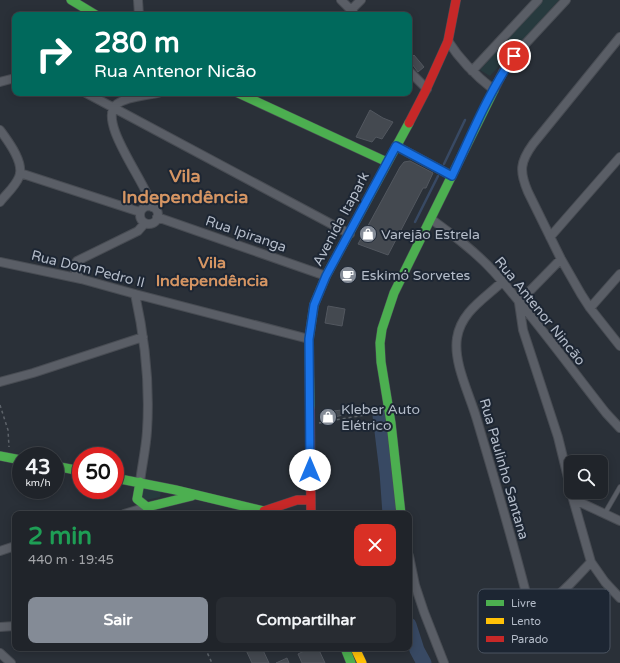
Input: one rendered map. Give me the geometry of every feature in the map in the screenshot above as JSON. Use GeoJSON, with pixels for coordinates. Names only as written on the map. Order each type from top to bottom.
{"type":"FeatureCollection","features":[{"type":"Feature","properties":{"kind":"street"},"geometry":{"type":"LineString","coordinates":[[72,0],[91,12]]}},
{"type":"Feature","properties":{"kind":"street"},"geometry":{"type":"LineString","coordinates":[[138,0],[139,12]]}},
{"type":"Feature","properties":{"kind":"street"},"geometry":{"type":"LineString","coordinates":[[341,0],[352,12]]}},
{"type":"Feature","properties":{"kind":"street"},"geometry":{"type":"LineString","coordinates":[[354,12],[361,0]]}},
{"type":"Feature","properties":{"kind":"street","name":"Avenida Itapark"},"geometry":{"type":"LineString","coordinates":[[311,511],[309,339],[314,305],[326,276],[427,89],[448,41],[456,0]]}},
{"type":"Feature","properties":{"kind":"street"},"geometry":{"type":"LineString","coordinates":[[472,71],[538,0]]}},
{"type":"Feature","properties":{"kind":"street"},"geometry":{"type":"LineString","coordinates":[[401,511],[389,410],[380,351],[381,334],[394,293],[505,68],[514,56],[566,0]]}},
{"type":"Feature","properties":{"kind":"street"},"geometry":{"type":"LineString","coordinates":[[620,37],[533,144],[521,166],[523,181],[561,259],[590,308],[620,346]]}},
{"type":"Feature","properties":{"kind":"street"},"geometry":{"type":"LineString","coordinates":[[448,41],[456,53],[472,71],[494,90]]}},
{"type":"Feature","properties":{"kind":"street"},"geometry":{"type":"LineString","coordinates":[[412,74],[427,89]]}},
{"type":"Feature","properties":{"kind":"street"},"geometry":{"type":"LineString","coordinates":[[0,82],[12,79]]}},
{"type":"Feature","properties":{"kind":"street"},"geometry":{"type":"LineString","coordinates":[[92,96],[350,234]]}},
{"type":"Feature","properties":{"kind":"street"},"geometry":{"type":"LineString","coordinates":[[82,279],[74,270],[74,264],[77,261],[138,230],[145,223],[153,222],[157,217],[156,211],[152,207],[149,196],[115,132],[111,119],[111,114],[114,107],[125,100],[144,96]]}},
{"type":"Feature","properties":{"kind":"street"},"geometry":{"type":"LineString","coordinates":[[244,96],[387,162]]}},
{"type":"Feature","properties":{"kind":"street"},"geometry":{"type":"LineString","coordinates":[[0,130],[20,164],[20,173],[15,184],[0,202]]}},
{"type":"Feature","properties":{"kind":"street"},"geometry":{"type":"LineString","coordinates":[[396,146],[452,176]]}},
{"type":"Feature","properties":{"kind":"street"},"geometry":{"type":"LineString","coordinates":[[550,237],[620,157]]}},
{"type":"Feature","properties":{"kind":"street"},"geometry":{"type":"LineString","coordinates":[[20,173],[140,212]]}},
{"type":"Feature","properties":{"kind":"street"},"geometry":{"type":"LineString","coordinates":[[140,212],[145,207],[152,207]]}},
{"type":"Feature","properties":{"kind":"street"},"geometry":{"type":"LineString","coordinates":[[140,212],[140,217],[145,223]]}},
{"type":"Feature","properties":{"kind":"street","name":"Rua Ipiranga"},"geometry":{"type":"LineString","coordinates":[[157,217],[326,276]]}},
{"type":"Feature","properties":{"kind":"street","name":"Rua Antenor Nincão"},"geometry":{"type":"LineString","coordinates":[[431,219],[493,271],[606,413],[620,428]]}},
{"type":"Feature","properties":{"kind":"street"},"geometry":{"type":"LineString","coordinates":[[561,259],[519,302],[523,330],[558,437],[564,461]]}},
{"type":"Feature","properties":{"kind":"street","name":"Rua Dom Pedro II"},"geometry":{"type":"LineString","coordinates":[[0,262],[82,279],[309,339]]}},
{"type":"Feature","properties":{"kind":"street"},"geometry":{"type":"LineString","coordinates":[[590,308],[620,274]]}},
{"type":"Feature","properties":{"kind":"street","name":"Rua Paulinho Santana"},"geometry":{"type":"LineString","coordinates":[[502,282],[477,304],[463,319],[457,338],[456,352],[525,589]]}},
{"type":"Feature","properties":{"kind":"street"},"geometry":{"type":"LineString","coordinates":[[129,511],[138,499],[148,415],[143,337],[135,294]]}},
{"type":"Feature","properties":{"kind":"street"},"geometry":{"type":"LineString","coordinates":[[0,382],[33,373],[143,337]]}},
{"type":"Feature","properties":{"kind":"street"},"geometry":{"type":"LineString","coordinates":[[124,479],[164,487],[247,511]]}},
{"type":"Feature","properties":{"kind":"street"},"geometry":{"type":"LineString","coordinates":[[164,487],[168,492],[164,502]]}},
{"type":"Feature","properties":{"kind":"street"},"geometry":{"type":"LineString","coordinates":[[134,511],[194,495]]}},
{"type":"Feature","properties":{"kind":"street"},"geometry":{"type":"LineString","coordinates":[[138,499],[147,507]]}},
{"type":"Feature","properties":{"kind":"street"},"geometry":{"type":"LineString","coordinates":[[573,499],[591,562],[605,582],[620,598]]}},
{"type":"Feature","properties":{"kind":"street"},"geometry":{"type":"LineString","coordinates":[[581,499],[620,521]]}},
{"type":"Feature","properties":{"kind":"street"},"geometry":{"type":"LineString","coordinates":[[263,511],[297,500],[310,500]]}},
{"type":"Feature","properties":{"kind":"street"},"geometry":{"type":"LineString","coordinates":[[0,551],[12,547]]}},
{"type":"Feature","properties":{"kind":"street","name":"Rua Paulinho Santana"},"geometry":{"type":"LineString","coordinates":[[565,589],[591,562]]}},
{"type":"Feature","properties":{"kind":"street"},"geometry":{"type":"LineString","coordinates":[[412,570],[417,592],[444,663]]}},
{"type":"Feature","properties":{"kind":"street"},"geometry":{"type":"LineString","coordinates":[[2,628],[12,626]]}},
{"type":"Feature","properties":{"kind":"street"},"geometry":{"type":"LineString","coordinates":[[346,651],[351,663]]}},
{"type":"Feature","properties":{"kind":"street"},"geometry":{"type":"LineString","coordinates":[[356,651],[362,663]]}},
{"type":"Feature","properties":{"kind":"street"},"geometry":{"type":"LineString","coordinates":[[0,653],[11,663]]}},
{"type":"Feature","properties":{"kind":"lane"},"geometry":{"type":"LineString","coordinates":[[605,513],[620,487]]}},
{"type":"Feature","properties":{"kind":"path"},"geometry":{"type":"LineString","coordinates":[[0,405],[8,430],[4,457]]}},
{"type":"Feature","properties":{"kind":"path"},"geometry":{"type":"LineString","coordinates":[[310,424],[389,410]]}},
{"type":"Feature","properties":{"kind":"path"},"geometry":{"type":"LineString","coordinates":[[206,651],[212,663]]}},
{"type":"Feature","properties":{"kind":"green space"},"geometry":{"type":"Polygon","coordinates":[[[543,0],[559,0],[490,76],[480,70],[543,0]]]}},
{"type":"Feature","properties":{"kind":"green space"},"geometry":{"type":"Polygon","coordinates":[[[142,486],[161,492],[160,497],[142,501],[142,486]]]}},
{"type":"Feature","properties":{"kind":"building"},"geometry":{"type":"Polygon","coordinates":[[[414,55],[424,67],[418,72],[412,64],[412,57],[414,55]]]}},
{"type":"Feature","properties":{"kind":"building"},"geometry":{"type":"Polygon","coordinates":[[[370,110],[393,122],[382,139],[376,137],[372,142],[356,137],[370,110]]]}},
{"type":"Feature","properties":{"kind":"building"},"geometry":{"type":"Polygon","coordinates":[[[410,161],[433,173],[426,188],[423,188],[388,255],[358,244],[400,167],[404,162],[410,161]]]}},
{"type":"Feature","properties":{"kind":"building"},"geometry":{"type":"Polygon","coordinates":[[[328,306],[345,309],[342,326],[325,323],[328,306]]]}},
{"type":"Feature","properties":{"kind":"building","name":"Kleber Auto Elétrico"},"geometry":{"type":"Polygon","coordinates":[[[342,410],[343,415],[323,420],[324,412],[342,410]]]}},
{"type":"Feature","properties":{"kind":"building"},"geometry":{"type":"Polygon","coordinates":[[[246,651],[263,651],[269,663],[252,663],[246,651]]]}},
{"type":"Feature","properties":{"kind":"building"},"geometry":{"type":"Polygon","coordinates":[[[304,651],[319,651],[325,663],[302,663],[298,654],[304,651]]]}},
{"type":"Feature","properties":{"kind":"building"},"geometry":{"type":"Polygon","coordinates":[[[287,658],[289,663],[276,663],[287,658]]]}},
{"type":"Feature","properties":{"kind":"waterway"},"geometry":{"type":"LineString","coordinates":[[444,164],[465,120]]}},
{"type":"Feature","properties":{"kind":"waterway"},"geometry":{"type":"LineString","coordinates":[[415,222],[438,176]]}},
{"type":"Feature","properties":{"kind":"waterway"},"geometry":{"type":"LineString","coordinates":[[380,415],[390,511]]}},
{"type":"Feature","properties":{"kind":"waterway"},"geometry":{"type":"LineString","coordinates":[[412,634],[417,650],[424,663]]}},
{"type":"Feature","properties":{"kind":"traffic: fast"},"geometry":{"type":"LineString","coordinates":[[71,0],[91,12]]}},
{"type":"Feature","properties":{"kind":"traffic: fast"},"geometry":{"type":"LineString","coordinates":[[401,511],[391,423],[381,362],[380,343],[382,329],[394,293],[494,90]]}},
{"type":"Feature","properties":{"kind":"traffic: fast"},"geometry":{"type":"LineString","coordinates":[[244,96],[387,162]]}},
{"type":"Feature","properties":{"kind":"traffic: fast"},"geometry":{"type":"LineString","coordinates":[[310,408],[309,339],[314,305],[326,276],[409,123]]}},
{"type":"Feature","properties":{"kind":"traffic: fast"},"geometry":{"type":"LineString","coordinates":[[0,456],[12,458]]}},
{"type":"Feature","properties":{"kind":"traffic: fast"},"geometry":{"type":"LineString","coordinates":[[64,468],[72,469]]}},
{"type":"Feature","properties":{"kind":"traffic: fast"},"geometry":{"type":"LineString","coordinates":[[124,480],[176,490],[264,511]]}},
{"type":"Feature","properties":{"kind":"traffic: fast"},"geometry":{"type":"LineString","coordinates":[[140,482],[137,499],[147,507],[192,496]]}},
{"type":"Feature","properties":{"kind":"traffic: fast"},"geometry":{"type":"LineString","coordinates":[[346,651],[351,663]]}},
{"type":"Feature","properties":{"kind":"traffic: slow"},"geometry":{"type":"LineString","coordinates":[[356,651],[362,663]]}},
{"type":"Feature","properties":{"kind":"traffic: jam"},"geometry":{"type":"LineString","coordinates":[[409,123],[448,41],[456,0]]}},
{"type":"Feature","properties":{"kind":"traffic: jam"},"geometry":{"type":"LineString","coordinates":[[310,408],[311,511]]}},
{"type":"Feature","properties":{"kind":"traffic: jam"},"geometry":{"type":"LineString","coordinates":[[264,511],[297,500],[310,500]]}},
{"type":"Feature","properties":{"kind":"place","name":"Varejão Estrela"},"geometry":{"type":"Point","coordinates":[368,234]}},
{"type":"Feature","properties":{"kind":"place","name":"Eskimó Sorvetes"},"geometry":{"type":"Point","coordinates":[348,275]}},
{"type":"Feature","properties":{"kind":"place","name":"Kleber Auto Elétrico"},"geometry":{"type":"Point","coordinates":[328,417]}},
{"type":"Feature","properties":{"kind":"district","name":"Vila Independência"},"geometry":{"type":"Point","coordinates":[185,186]}},
{"type":"Feature","properties":{"kind":"district","name":"Vila Independência"},"geometry":{"type":"Point","coordinates":[212,272]}},
{"type":"Feature","properties":{"kind":"route"},"geometry":{"type":"LineString","coordinates":[[310,470],[309,339],[311,317],[314,305],[326,276],[350,234],[396,146],[452,176],[483,110],[505,68],[514,56]]}}]}
